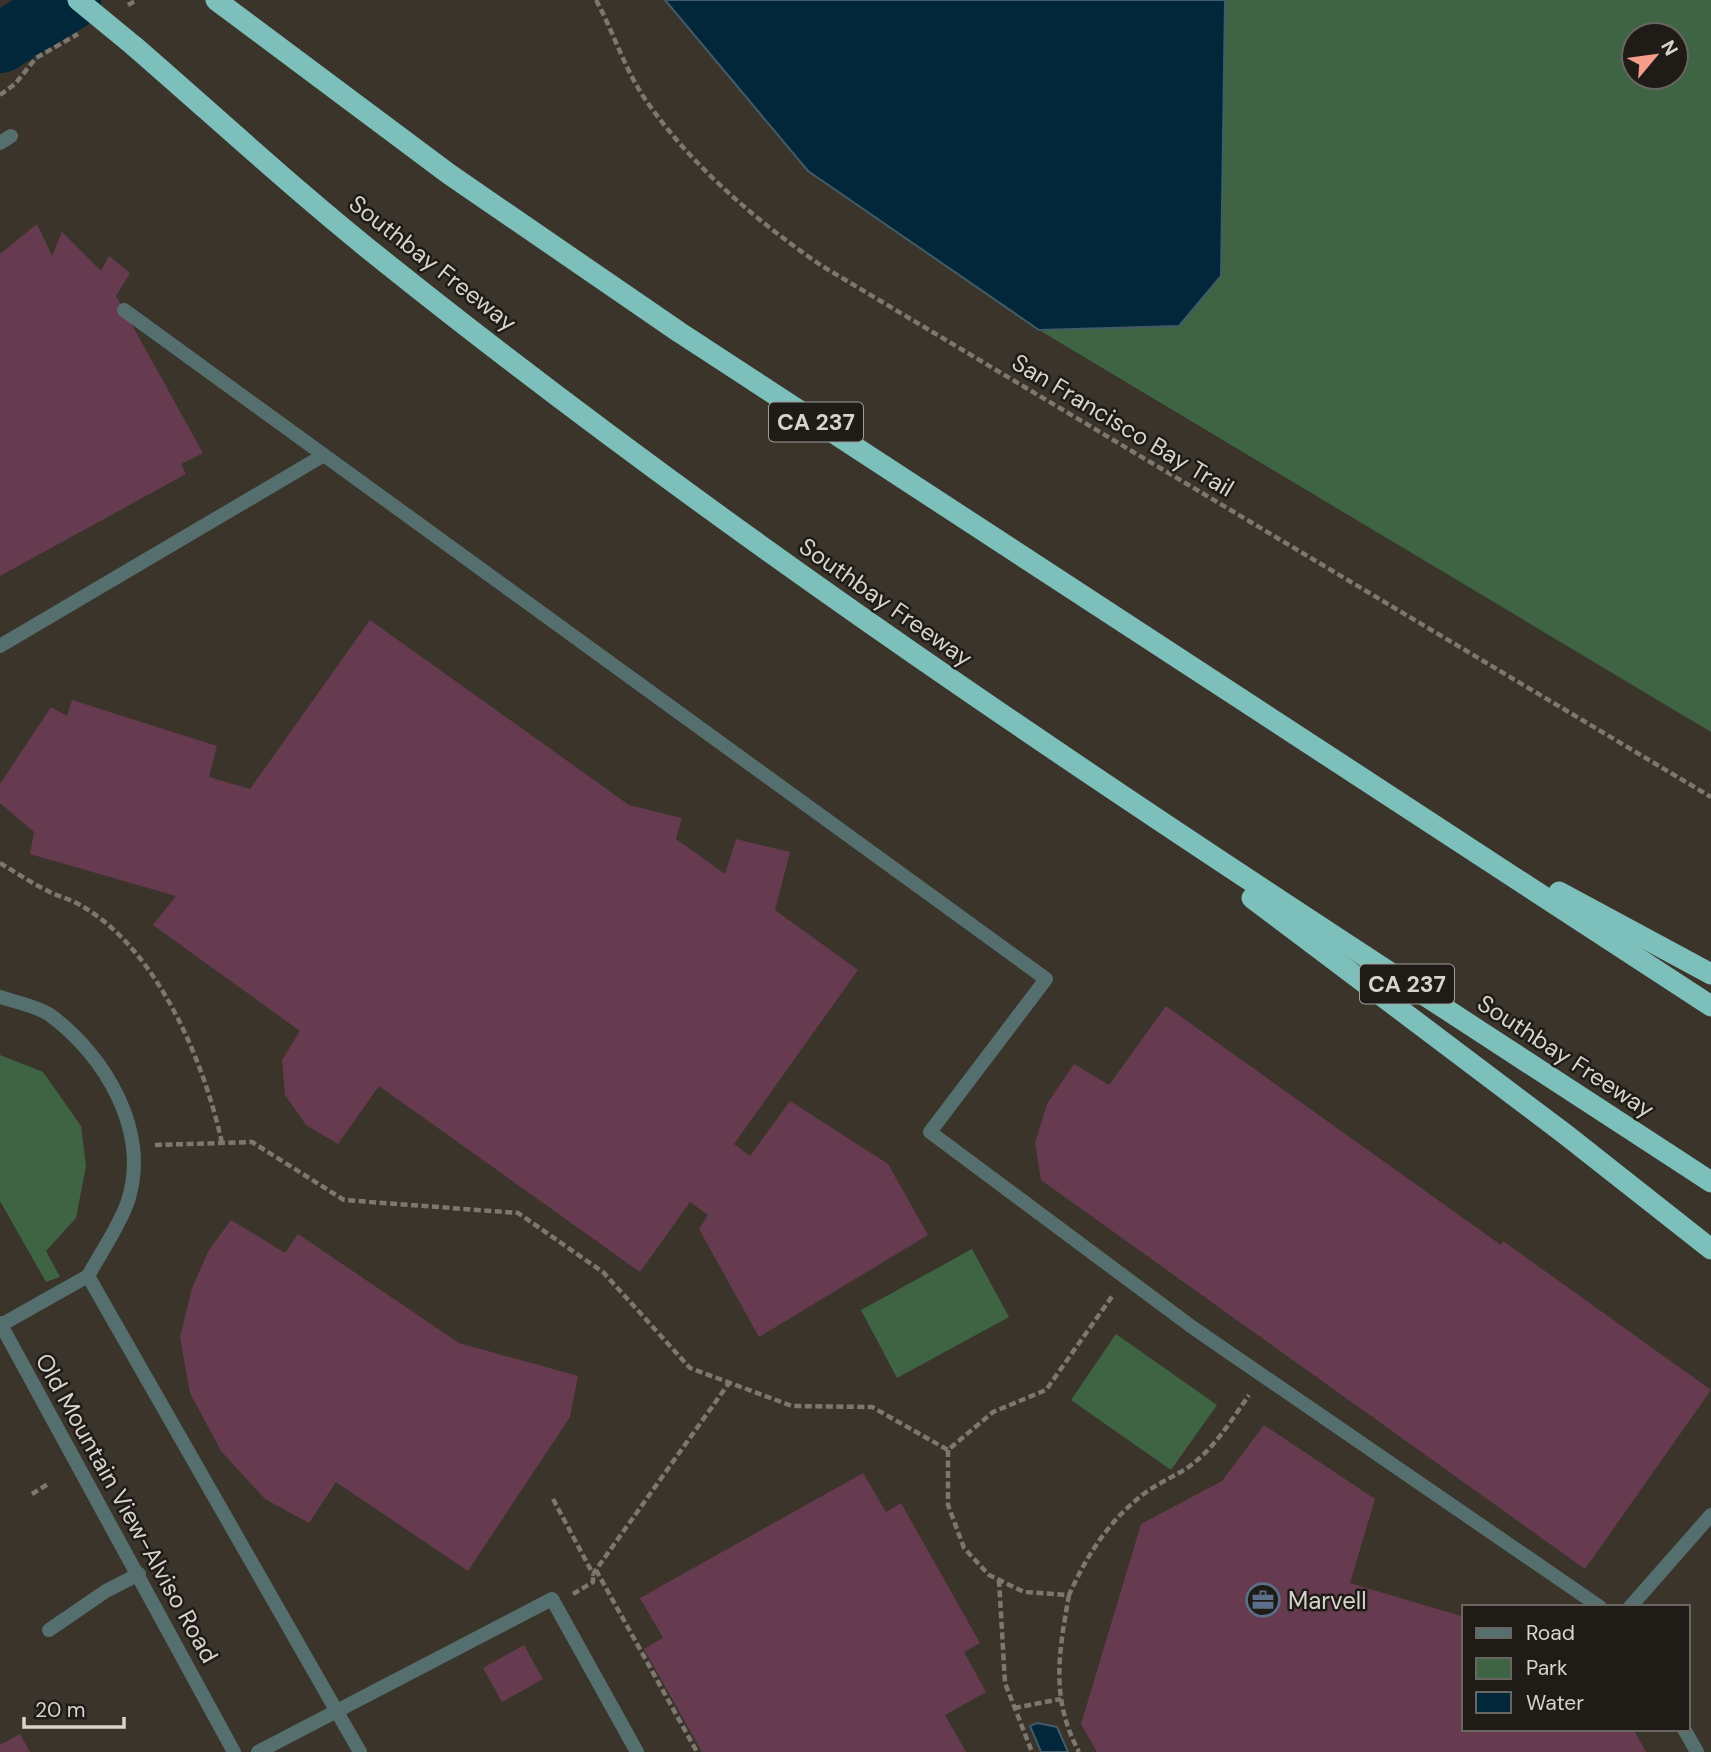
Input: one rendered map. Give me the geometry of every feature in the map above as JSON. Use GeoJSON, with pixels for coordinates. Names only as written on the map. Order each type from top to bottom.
{"type":"FeatureCollection","features":[{"type":"Feature","properties":{"kind":"highway","name":"Southbay Freeway"},"geometry":{"type":"LineString","coordinates":[[78,0],[384,261],[539,380],[840,602],[1102,785],[1711,1182]]}},
{"type":"Feature","properties":{"kind":"highway","name":"CA 237"},"geometry":{"type":"LineString","coordinates":[[216,0],[449,174],[679,332],[1711,1006]]}},
{"type":"Feature","properties":{"kind":"highway"},"geometry":{"type":"LineString","coordinates":[[1102,785],[1565,1134],[1711,1249]]}},
{"type":"Feature","properties":{"kind":"highway"},"geometry":{"type":"LineString","coordinates":[[1430,822],[1711,975]]}},
{"type":"Feature","properties":{"kind":"street"},"geometry":{"type":"LineString","coordinates":[[124,310],[1046,979],[930,1132],[1125,1278],[1597,1605]]}},
{"type":"Feature","properties":{"kind":"street"},"geometry":{"type":"LineString","coordinates":[[0,646],[324,455]]}},
{"type":"Feature","properties":{"kind":"street"},"geometry":{"type":"LineString","coordinates":[[0,997],[48,1013],[81,1043],[109,1082],[129,1119],[135,1155],[128,1201],[88,1276],[0,1324]]}},
{"type":"Feature","properties":{"kind":"street"},"geometry":{"type":"LineString","coordinates":[[88,1276],[360,1752]]}},
{"type":"Feature","properties":{"kind":"street","name":"Old Mountain View-Alviso Road"},"geometry":{"type":"LineString","coordinates":[[0,1324],[234,1752]]}},
{"type":"Feature","properties":{"kind":"street"},"geometry":{"type":"LineString","coordinates":[[1632,1605],[1711,1515]]}},
{"type":"Feature","properties":{"kind":"street"},"geometry":{"type":"LineString","coordinates":[[49,1630],[106,1591],[139,1574]]}},
{"type":"Feature","properties":{"kind":"street"},"geometry":{"type":"LineString","coordinates":[[258,1752],[552,1598],[637,1752]]}},
{"type":"Feature","properties":{"kind":"street"},"geometry":{"type":"LineString","coordinates":[[1685,1731],[1698,1752]]}},
{"type":"Feature","properties":{"kind":"path","name":"San Francisco Bay Trail"},"geometry":{"type":"LineString","coordinates":[[596,0],[642,95],[681,143],[771,231],[834,273],[1711,797]]}},
{"type":"Feature","properties":{"kind":"path"},"geometry":{"type":"LineString","coordinates":[[0,95],[15,84],[36,58]]}},
{"type":"Feature","properties":{"kind":"path"},"geometry":{"type":"LineString","coordinates":[[0,863],[45,890],[81,906],[120,936],[151,974],[186,1034],[213,1103],[222,1143]]}},
{"type":"Feature","properties":{"kind":"path"},"geometry":{"type":"LineString","coordinates":[[134,1145],[252,1142],[344,1200],[518,1213],[603,1272],[690,1368],[792,1406],[872,1407],[948,1450]]}},
{"type":"Feature","properties":{"kind":"path"},"geometry":{"type":"LineString","coordinates":[[1069,1595],[1024,1592],[989,1574],[964,1548],[948,1505],[948,1450],[993,1412],[1046,1390],[1125,1278]]}},
{"type":"Feature","properties":{"kind":"path"},"geometry":{"type":"LineString","coordinates":[[1079,1752],[1061,1699],[1057,1664],[1069,1595],[1082,1565],[1107,1529],[1145,1492],[1194,1464],[1211,1447],[1262,1375]]}},
{"type":"Feature","properties":{"kind":"path"},"geometry":{"type":"LineString","coordinates":[[554,1499],[593,1574],[729,1383]]}},
{"type":"Feature","properties":{"kind":"path"},"geometry":{"type":"LineString","coordinates":[[32,1494],[48,1485]]}},
{"type":"Feature","properties":{"kind":"path"},"geometry":{"type":"LineString","coordinates":[[597,1570],[697,1752]]}},
{"type":"Feature","properties":{"kind":"path"},"geometry":{"type":"LineString","coordinates":[[999,1579],[1004,1683],[1032,1752]]}},
{"type":"Feature","properties":{"kind":"path"},"geometry":{"type":"LineString","coordinates":[[1014,1708],[1061,1699]]}},
{"type":"Feature","properties":{"kind":"green space"},"geometry":{"type":"Polygon","coordinates":[[[665,0],[1711,0],[1711,732],[1039,330],[808,171],[665,0]]]}},
{"type":"Feature","properties":{"kind":"green space"},"geometry":{"type":"Polygon","coordinates":[[[0,1055],[43,1072],[81,1126],[86,1166],[76,1218],[46,1251],[60,1277],[46,1282],[0,1201],[0,1055]]]}},
{"type":"Feature","properties":{"kind":"green space"},"geometry":{"type":"Polygon","coordinates":[[[972,1249],[1009,1317],[897,1378],[861,1310],[972,1249]]]}},
{"type":"Feature","properties":{"kind":"green space"},"geometry":{"type":"Polygon","coordinates":[[[1116,1334],[1217,1405],[1171,1470],[1071,1400],[1116,1334]]]}},
{"type":"Feature","properties":{"kind":"water"},"geometry":{"type":"Polygon","coordinates":[[[665,0],[1225,0],[1221,276],[1179,326],[1039,330],[808,171],[665,0]]]}},
{"type":"Feature","properties":{"kind":"water"},"geometry":{"type":"Polygon","coordinates":[[[1037,1723],[1057,1727],[1068,1752],[1041,1752],[1030,1726],[1037,1723]]]}},
{"type":"Feature","properties":{"kind":"building"},"geometry":{"type":"Polygon","coordinates":[[[37,224],[52,256],[62,232],[101,271],[109,256],[130,273],[116,296],[203,453],[181,464],[186,474],[0,576],[0,254],[37,224]]]}},
{"type":"Feature","properties":{"kind":"building"},"geometry":{"type":"Polygon","coordinates":[[[370,620],[629,805],[682,818],[676,839],[725,874],[736,839],[790,852],[775,910],[858,970],[734,1144],[750,1156],[790,1101],[888,1164],[928,1235],[759,1337],[699,1229],[708,1215],[690,1202],[640,1272],[379,1086],[338,1144],[306,1125],[285,1095],[282,1060],[300,1031],[153,925],[176,896],[30,854],[34,832],[0,803],[0,784],[51,707],[67,716],[72,700],[217,746],[209,777],[250,789],[370,620]]]}},
{"type":"Feature","properties":{"kind":"building"},"geometry":{"type":"Polygon","coordinates":[[[1166,1006],[1501,1245],[1503,1241],[1711,1390],[1585,1569],[1041,1180],[1035,1143],[1047,1104],[1074,1064],[1109,1085],[1166,1006]]]}},
{"type":"Feature","properties":{"kind":"building"},"geometry":{"type":"Polygon","coordinates":[[[231,1220],[285,1253],[298,1234],[459,1343],[578,1376],[570,1417],[468,1571],[336,1482],[309,1523],[265,1499],[221,1451],[190,1393],[180,1337],[192,1288],[209,1250],[231,1220]]]}},
{"type":"Feature","properties":{"kind":"building","name":"Marvell"},"geometry":{"type":"Polygon","coordinates":[[[1264,1425],[1375,1499],[1350,1583],[1462,1616],[1462,1731],[1634,1731],[1646,1752],[1097,1752],[1081,1724],[1141,1524],[1222,1481],[1264,1425]]]}},
{"type":"Feature","properties":{"kind":"building"},"geometry":{"type":"Polygon","coordinates":[[[863,1473],[886,1512],[901,1503],[980,1643],[964,1652],[986,1692],[945,1715],[966,1752],[702,1752],[644,1649],[663,1638],[640,1598],[863,1473]]]}},
{"type":"Feature","properties":{"kind":"building"},"geometry":{"type":"Polygon","coordinates":[[[524,1645],[543,1679],[502,1702],[483,1668],[524,1645]]]}},
{"type":"Feature","properties":{"kind":"building"},"geometry":{"type":"Polygon","coordinates":[[[20,1734],[30,1752],[0,1752],[0,1745],[20,1734]]]}},
{"type":"Feature","properties":{"kind":"waterway"},"geometry":{"type":"LineString","coordinates":[[0,43],[71,0]]}},
{"type":"Feature","properties":{"kind":"place","name":"Marvell"},"geometry":{"type":"Point","coordinates":[1263,1600]}}]}
